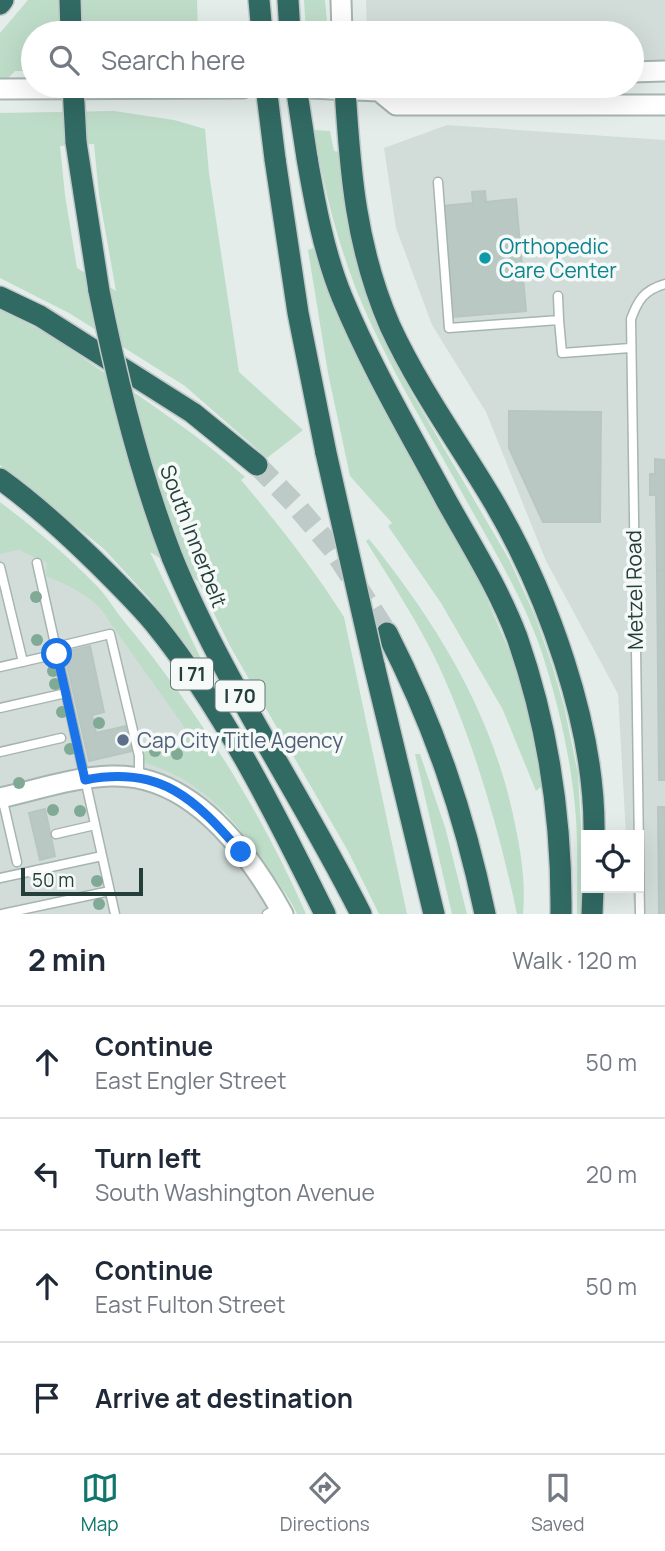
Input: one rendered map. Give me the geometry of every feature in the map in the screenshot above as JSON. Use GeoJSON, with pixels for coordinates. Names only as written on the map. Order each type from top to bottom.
{"type":"FeatureCollection","features":[{"type":"Feature","properties":{"kind":"highway"},"geometry":{"type":"LineString","coordinates":[[70,0],[71,21]]}},
{"type":"Feature","properties":{"kind":"highway"},"geometry":{"type":"LineString","coordinates":[[259,0],[260,21]]}},
{"type":"Feature","properties":{"kind":"highway"},"geometry":{"type":"LineString","coordinates":[[288,0],[290,21]]}},
{"type":"Feature","properties":{"kind":"highway","name":"South Innerbelt"},"geometry":{"type":"LineString","coordinates":[[74,98],[83,199],[99,291],[136,450],[172,557],[185,589],[233,683],[317,830],[361,914]]}},
{"type":"Feature","properties":{"kind":"highway"},"geometry":{"type":"LineString","coordinates":[[267,98],[298,313],[326,453],[434,914]]}},
{"type":"Feature","properties":{"kind":"highway"},"geometry":{"type":"LineString","coordinates":[[303,98],[307,158],[315,203],[341,296],[386,389],[489,576],[516,636],[547,747],[557,810],[561,914]]}},
{"type":"Feature","properties":{"kind":"highway"},"geometry":{"type":"LineString","coordinates":[[346,98],[360,239],[374,286],[409,365],[493,501],[517,546],[544,608],[572,690],[594,799],[594,830]]}},
{"type":"Feature","properties":{"kind":"highway"},"geometry":{"type":"LineString","coordinates":[[0,297],[40,316],[157,389],[193,413],[257,465]]}},
{"type":"Feature","properties":{"kind":"highway","name":"I 71"},"geometry":{"type":"LineString","coordinates":[[0,479],[76,542],[155,624],[193,676],[238,749],[285,832],[326,914]]}},
{"type":"Feature","properties":{"kind":"highway"},"geometry":{"type":"LineString","coordinates":[[387,633],[438,744],[461,812],[485,914]]}},
{"type":"Feature","properties":{"kind":"highway"},"geometry":{"type":"LineString","coordinates":[[592,914],[593,893]]}},
{"type":"Feature","properties":{"kind":"street"},"geometry":{"type":"LineString","coordinates":[[341,0],[342,21]]}},
{"type":"Feature","properties":{"kind":"street"},"geometry":{"type":"LineString","coordinates":[[644,72],[665,71]]}},
{"type":"Feature","properties":{"kind":"street"},"geometry":{"type":"LineString","coordinates":[[0,89],[21,89]]}},
{"type":"Feature","properties":{"kind":"street"},"geometry":{"type":"LineString","coordinates":[[391,98],[396,104],[665,105]]}},
{"type":"Feature","properties":{"kind":"street"},"geometry":{"type":"LineString","coordinates":[[1,796],[110,776],[139,777],[168,786],[194,802],[241,852],[276,912]]}},
{"type":"Feature","properties":{"kind":"lane"},"geometry":{"type":"LineString","coordinates":[[438,182],[449,328],[559,320]]}},
{"type":"Feature","properties":{"kind":"lane","name":"Metzel Road"},"geometry":{"type":"LineString","coordinates":[[640,914],[631,319],[638,300],[645,292],[665,284]]}},
{"type":"Feature","properties":{"kind":"lane"},"geometry":{"type":"LineString","coordinates":[[558,296],[562,353],[630,348]]}},
{"type":"Feature","properties":{"kind":"lane"},"geometry":{"type":"LineString","coordinates":[[37,563],[115,914]]}},
{"type":"Feature","properties":{"kind":"lane"},"geometry":{"type":"LineString","coordinates":[[0,567],[23,662]]}},
{"type":"Feature","properties":{"kind":"lane"},"geometry":{"type":"LineString","coordinates":[[0,667],[110,634],[139,756],[139,777]]}},
{"type":"Feature","properties":{"kind":"lane"},"geometry":{"type":"LineString","coordinates":[[0,708],[66,693]]}},
{"type":"Feature","properties":{"kind":"lane"},"geometry":{"type":"LineString","coordinates":[[0,752],[61,738]]}},
{"type":"Feature","properties":{"kind":"lane"},"geometry":{"type":"LineString","coordinates":[[1,796],[17,862]]}},
{"type":"Feature","properties":{"kind":"lane"},"geometry":{"type":"LineString","coordinates":[[56,834],[96,825]]}},
{"type":"Feature","properties":{"kind":"lane"},"geometry":{"type":"LineString","coordinates":[[0,878],[103,856]]}},
{"type":"Feature","properties":{"kind":"lane"},"geometry":{"type":"LineString","coordinates":[[2,914],[110,891]]}},
{"type":"Feature","properties":{"kind":"shaded area"},"geometry":{"type":"Polygon","coordinates":[[[366,0],[665,0],[665,60],[644,61],[644,21],[367,21],[366,0]]]}},
{"type":"Feature","properties":{"kind":"shaded area"},"geometry":{"type":"Polygon","coordinates":[[[447,125],[665,140],[665,914],[635,914],[633,893],[644,893],[644,830],[626,830],[618,694],[546,561],[486,412],[432,325],[396,228],[384,148],[447,125]]]}},
{"type":"Feature","properties":{"kind":"shaded area"},"geometry":{"type":"Polygon","coordinates":[[[0,547],[18,550],[48,563],[143,645],[182,697],[216,797],[241,852],[283,914],[0,914],[0,547]]]}},
{"type":"Feature","properties":{"kind":"green space"},"geometry":{"type":"Polygon","coordinates":[[[28,0],[197,0],[198,21],[21,21],[21,71],[15,71],[0,86],[0,33],[28,0]]]}},
{"type":"Feature","properties":{"kind":"green space"},"geometry":{"type":"Polygon","coordinates":[[[304,0],[325,0],[327,21],[305,21],[304,0]]]}},
{"type":"Feature","properties":{"kind":"green space"},"geometry":{"type":"Polygon","coordinates":[[[114,111],[174,120],[205,129],[209,173],[239,372],[303,430],[267,458],[185,386],[69,313],[0,278],[0,113],[114,111]],[[94,144],[60,146],[77,268],[116,291],[99,195],[94,144]]]}},
{"type":"Feature","properties":{"kind":"green space"},"geometry":{"type":"Polygon","coordinates":[[[314,130],[330,131],[334,151],[340,152],[385,337],[411,392],[510,561],[535,616],[552,665],[564,706],[578,774],[581,914],[577,914],[577,831],[568,756],[542,653],[505,570],[379,341],[356,289],[326,191],[314,130]]]}},
{"type":"Feature","properties":{"kind":"green space"},"geometry":{"type":"Polygon","coordinates":[[[313,248],[341,321],[481,585],[511,655],[526,702],[542,786],[536,791],[503,710],[441,603],[388,526],[392,523],[350,476],[328,373],[308,250],[313,248]]]}},
{"type":"Feature","properties":{"kind":"green space"},"geometry":{"type":"Polygon","coordinates":[[[0,310],[40,330],[78,354],[175,421],[228,462],[245,477],[241,480],[295,547],[332,599],[344,617],[407,914],[379,914],[348,851],[230,646],[198,581],[150,552],[202,661],[200,663],[149,598],[104,549],[0,465],[0,310]]]}},
{"type":"Feature","properties":{"kind":"green space"},"geometry":{"type":"Polygon","coordinates":[[[0,502],[50,542],[97,586],[176,688],[247,798],[306,914],[297,914],[243,834],[215,804],[183,779],[144,763],[144,746],[190,735],[99,607],[74,589],[46,576],[47,563],[18,550],[0,554],[0,502]]]}},
{"type":"Feature","properties":{"kind":"green space"},"geometry":{"type":"Polygon","coordinates":[[[369,539],[440,638],[460,672],[493,745],[519,846],[523,914],[517,914],[502,848],[461,718],[434,656],[366,541],[369,539]]]}},
{"type":"Feature","properties":{"kind":"green space"},"geometry":{"type":"Polygon","coordinates":[[[415,754],[420,754],[445,827],[467,914],[452,914],[415,754]]]}},
{"type":"Feature","properties":{"kind":"building","name":"Orthopedic Care Center"},"geometry":{"type":"Polygon","coordinates":[[[485,191],[486,202],[516,199],[526,311],[453,317],[443,206],[473,203],[472,192],[485,191]]]}},
{"type":"Feature","properties":{"kind":"building"},"geometry":{"type":"Polygon","coordinates":[[[509,411],[601,412],[600,522],[543,522],[509,448],[509,411]]]}},
{"type":"Feature","properties":{"kind":"building"},"geometry":{"type":"Polygon","coordinates":[[[655,459],[665,460],[665,570],[657,570],[656,495],[650,495],[650,474],[655,474],[655,459]]]}},
{"type":"Feature","properties":{"kind":"building"},"geometry":{"type":"Polygon","coordinates":[[[657,570],[665,570],[665,780],[659,780],[657,570]]]}},
{"type":"Feature","properties":{"kind":"building"},"geometry":{"type":"Polygon","coordinates":[[[90,646],[104,712],[92,715],[96,733],[126,726],[132,751],[89,761],[64,652],[90,646]]]}},
{"type":"Feature","properties":{"kind":"building"},"geometry":{"type":"Polygon","coordinates":[[[658,807],[665,807],[665,914],[659,914],[658,807]]]}},
{"type":"Feature","properties":{"kind":"building"},"geometry":{"type":"Polygon","coordinates":[[[45,809],[55,856],[40,860],[29,813],[45,809]]]}},
{"type":"Feature","properties":{"kind":"tunnel"},"geometry":{"type":"LineString","coordinates":[[257,465],[333,549],[387,633]]}},
{"type":"Feature","properties":{"kind":"place","name":"Orthopedic Care Center"},"geometry":{"type":"Point","coordinates":[485,258]}},
{"type":"Feature","properties":{"kind":"place","name":"Cap City Title Agency"},"geometry":{"type":"Point","coordinates":[123,740]}},
{"type":"Feature","properties":{"kind":"route"},"geometry":{"type":"LineString","coordinates":[[57,654],[85,780],[110,776],[139,777],[176,790],[194,802],[241,852]]}}]}
